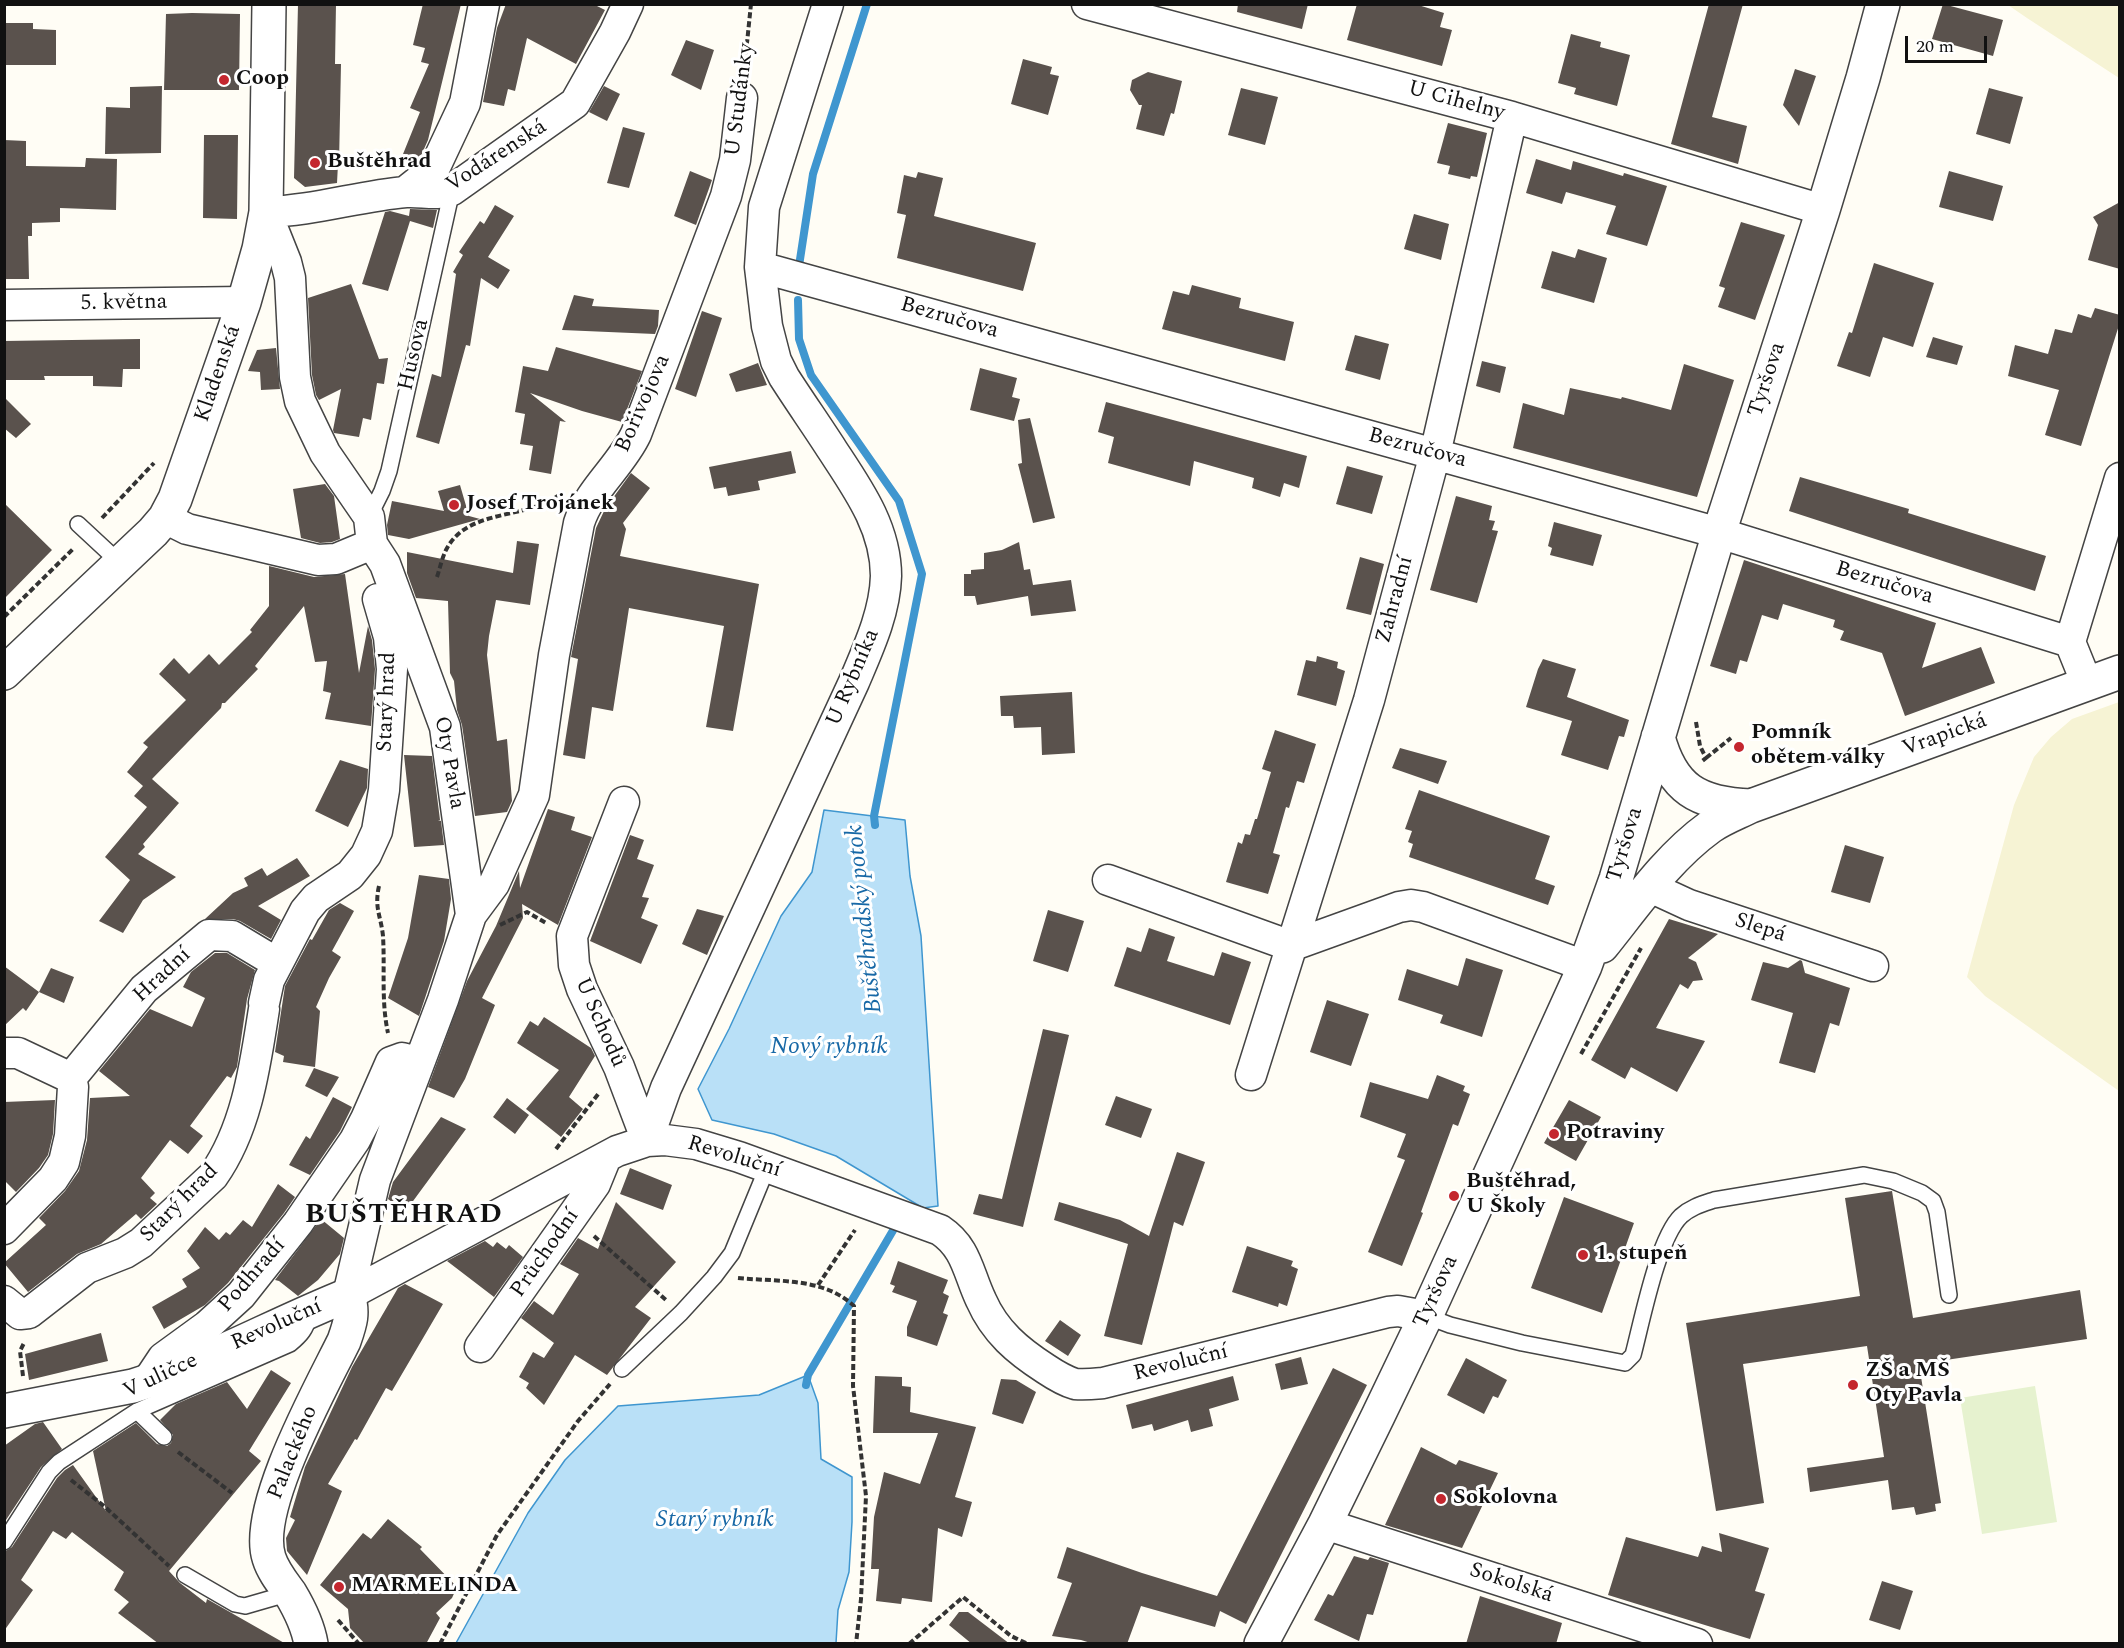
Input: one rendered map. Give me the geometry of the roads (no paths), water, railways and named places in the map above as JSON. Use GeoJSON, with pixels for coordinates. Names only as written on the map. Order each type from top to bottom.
{"type":"FeatureCollection","features":[{"type":"Feature","properties":{"kind":"street","name":"Kladenská"},"geometry":{"type":"LineString","coordinates":[[4,673],[165,518],[184,474],[244,302],[259,249],[266,212],[268,4]]}},
{"type":"Feature","properties":{"kind":"street"},"geometry":{"type":"LineString","coordinates":[[405,192],[434,169],[465,103],[484,4]]}},
{"type":"Feature","properties":{"kind":"street","name":"Vodárenská"},"geometry":{"type":"LineString","coordinates":[[266,212],[405,192],[444,193],[452,190],[576,103],[628,4]]}},
{"type":"Feature","properties":{"kind":"street"},"geometry":{"type":"LineString","coordinates":[[726,196],[764,207],[828,4]]}},
{"type":"Feature","properties":{"kind":"street","name":"U Cihelny"},"geometry":{"type":"LineString","coordinates":[[1087,4],[1512,117],[1823,210]]}},
{"type":"Feature","properties":{"kind":"street","name":"Tyršova"},"geometry":{"type":"LineString","coordinates":[[1262,1644],[1325,1524],[1426,1316],[1586,966],[1616,879],[1719,533],[1823,210],[1883,4]]}},
{"type":"Feature","properties":{"kind":"street","name":"U Studánky"},"geometry":{"type":"LineString","coordinates":[[726,196],[735,160],[742,98]]}},
{"type":"Feature","properties":{"kind":"street","name":"Zahradní"},"geometry":{"type":"LineString","coordinates":[[1251,1075],[1358,739],[1435,454],[1512,117]]}},
{"type":"Feature","properties":{"kind":"street","name":"Bořivojova"},"geometry":{"type":"LineString","coordinates":[[471,915],[494,884],[534,795],[554,655],[581,515],[626,452],[636,434],[726,196]]}},
{"type":"Feature","properties":{"kind":"street","name":"U Rybníka"},"geometry":{"type":"LineString","coordinates":[[647,1141],[666,1088],[868,650],[883,600],[886,576],[883,549],[863,496],[784,377],[776,361],[766,326],[760,267],[764,207]]}},
{"type":"Feature","properties":{"kind":"street","name":"Oty Pavla"},"geometry":{"type":"LineString","coordinates":[[266,212],[290,278],[295,377],[300,401],[325,453],[370,530],[385,564],[445,727],[471,915],[443,1000],[407,1061],[375,1180],[348,1295]]}},
{"type":"Feature","properties":{"kind":"street","name":"Bezručova"},"geometry":{"type":"LineString","coordinates":[[760,267],[1719,533],[2070,642]]}},
{"type":"Feature","properties":{"kind":"street","name":"5. května"},"geometry":{"type":"LineString","coordinates":[[4,305],[244,302]]}},
{"type":"Feature","properties":{"kind":"street"},"geometry":{"type":"LineString","coordinates":[[2087,684],[2070,642],[2120,478]]}},
{"type":"Feature","properties":{"kind":"street"},"geometry":{"type":"LineString","coordinates":[[165,518],[187,529],[318,560],[336,560],[370,530]]}},
{"type":"Feature","properties":{"kind":"street","name":"Starý hrad"},"geometry":{"type":"LineString","coordinates":[[4,1301],[20,1314],[29,1313],[92,1265],[125,1253],[141,1243],[213,1176],[235,1136],[248,1096],[267,986],[277,963],[311,903],[350,874],[366,855],[380,819],[390,710],[392,659],[387,627],[368,564],[370,530]]}},
{"type":"Feature","properties":{"kind":"street","name":"Vrapická"},"geometry":{"type":"LineString","coordinates":[[1586,966],[1679,853],[1726,817],[2120,672]]}},
{"type":"Feature","properties":{"kind":"street"},"geometry":{"type":"LineString","coordinates":[[1658,736],[1667,763],[1679,781],[1691,791],[1719,804],[1751,806]]}},
{"type":"Feature","properties":{"kind":"street","name":"U Schodů"},"geometry":{"type":"LineString","coordinates":[[624,802],[572,936],[574,965],[582,989],[619,1067],[647,1141]]}},
{"type":"Feature","properties":{"kind":"street"},"geometry":{"type":"LineString","coordinates":[[1108,880],[1291,946],[1399,907],[1411,905],[1423,907],[1586,966]]}},
{"type":"Feature","properties":{"kind":"street","name":"Slepá"},"geometry":{"type":"LineString","coordinates":[[1650,887],[1689,905],[1873,966]]}},
{"type":"Feature","properties":{"kind":"street","name":"Hradní"},"geometry":{"type":"LineString","coordinates":[[71,1077],[104,1040],[144,988],[209,935],[232,936],[277,963]]}},
{"type":"Feature","properties":{"kind":"street"},"geometry":{"type":"LineString","coordinates":[[4,1053],[18,1053],[71,1077],[73,1088],[67,1155],[53,1179],[10,1212]]}},
{"type":"Feature","properties":{"kind":"street","name":"Podhradí"},"geometry":{"type":"LineString","coordinates":[[142,1396],[163,1358],[207,1326],[241,1295],[298,1223],[355,1140],[386,1072],[407,1061]]}},
{"type":"Feature","properties":{"kind":"street","name":"Revoluční"},"geometry":{"type":"LineString","coordinates":[[4,1411],[133,1386],[142,1396],[192,1365],[310,1310],[348,1295],[606,1157],[647,1141],[665,1140],[719,1150],[940,1230],[957,1244],[963,1254],[980,1300],[1000,1332],[1025,1356],[1072,1383],[1087,1385],[1103,1383],[1388,1312],[1410,1312],[1426,1316]]}},
{"type":"Feature","properties":{"kind":"street","name":"Průchodní"},"geometry":{"type":"LineString","coordinates":[[480,1347],[596,1184],[606,1157]]}},
{"type":"Feature","properties":{"kind":"street","name":"Palackého"},"geometry":{"type":"LineString","coordinates":[[311,1644],[302,1617],[268,1556],[266,1541],[268,1520],[286,1462],[344,1341],[351,1320],[352,1306],[348,1295]]}},
{"type":"Feature","properties":{"kind":"street","name":"Sokolská"},"geometry":{"type":"LineString","coordinates":[[1325,1524],[1697,1644]]}},
{"type":"Feature","properties":{"kind":"lane","name":"Husova"},"geometry":{"type":"LineString","coordinates":[[370,530],[389,471],[452,190]]}},
{"type":"Feature","properties":{"kind":"lane"},"geometry":{"type":"LineString","coordinates":[[83,529],[120,563]]}},
{"type":"Feature","properties":{"kind":"lane"},"geometry":{"type":"LineString","coordinates":[[622,1370],[681,1313],[732,1253],[767,1167]]}},
{"type":"Feature","properties":{"kind":"lane"},"geometry":{"type":"LineString","coordinates":[[1426,1316],[1450,1325],[1522,1343],[1625,1363],[1633,1355],[1664,1245],[1674,1224],[1681,1216],[1691,1209],[1714,1200],[1863,1175],[1893,1181],[1932,1201],[1937,1212],[1949,1296]]}},
{"type":"Feature","properties":{"kind":"lane"},"geometry":{"type":"LineString","coordinates":[[142,1396],[164,1437]]}},
{"type":"Feature","properties":{"kind":"lane","name":"V uličce"},"geometry":{"type":"LineString","coordinates":[[4,1542],[54,1467],[142,1396]]}},
{"type":"Feature","properties":{"kind":"lane"},"geometry":{"type":"LineString","coordinates":[[185,1575],[235,1604],[245,1606],[290,1593]]}},
{"type":"Feature","properties":{"kind":"water","name":"Nový rybník"},"geometry":{"type":"Polygon","coordinates":[[[824,810],[905,820],[910,876],[921,936],[938,1206],[923,1208],[836,1156],[774,1134],[712,1120],[698,1089],[729,1029],[781,916],[812,872],[824,810]]]}},
{"type":"Feature","properties":{"kind":"water","name":"Starý rybník"},"geometry":{"type":"Polygon","coordinates":[[[808,1375],[818,1403],[821,1459],[852,1477],[849,1572],[838,1610],[836,1643],[456,1643],[528,1513],[565,1460],[618,1406],[759,1395],[808,1375]]]}},
{"type":"Feature","properties":{"kind":"waterway","name":"Buštěhradský potok"},"geometry":{"type":"LineString","coordinates":[[799,266],[813,174],[867,4]]}},
{"type":"Feature","properties":{"kind":"waterway","name":"Buštěhradský potok"},"geometry":{"type":"LineString","coordinates":[[798,300],[799,339],[811,375],[899,501],[922,574],[874,816],[875,825]]}},
{"type":"Feature","properties":{"kind":"waterway","name":"Buštěhradský potok"},"geometry":{"type":"LineString","coordinates":[[806,1385],[808,1375],[898,1222]]}},
{"type":"Feature","properties":{"kind":"place","name":"Coop"},"geometry":{"type":"Point","coordinates":[224,80]}},
{"type":"Feature","properties":{"kind":"place","name":"Buštěhrad"},"geometry":{"type":"Point","coordinates":[315,163]}},
{"type":"Feature","properties":{"kind":"place","name":"Josef Trojánek"},"geometry":{"type":"Point","coordinates":[454,505]}},
{"type":"Feature","properties":{"kind":"place","name":"Pomník obětem války"},"geometry":{"type":"Point","coordinates":[1739,747]}},
{"type":"Feature","properties":{"kind":"place","name":"Potraviny"},"geometry":{"type":"Point","coordinates":[1554,1134]}},
{"type":"Feature","properties":{"kind":"place","name":"Buštěhrad, U Školy"},"geometry":{"type":"Point","coordinates":[1454,1196]}},
{"type":"Feature","properties":{"kind":"place","name":"1. stupeň"},"geometry":{"type":"Point","coordinates":[1583,1255]}},
{"type":"Feature","properties":{"kind":"place","name":"ZŠ a MŠ Oty Pavla"},"geometry":{"type":"Point","coordinates":[1853,1385]}},
{"type":"Feature","properties":{"kind":"place","name":"Sokolovna"},"geometry":{"type":"Point","coordinates":[1441,1499]}},
{"type":"Feature","properties":{"kind":"place","name":"MARMELINDA"},"geometry":{"type":"Point","coordinates":[339,1587]}},
{"type":"Feature","properties":{"kind":"district","name":"BUŠTĚHRAD"},"geometry":{"type":"Point","coordinates":[404,1217]}}]}
